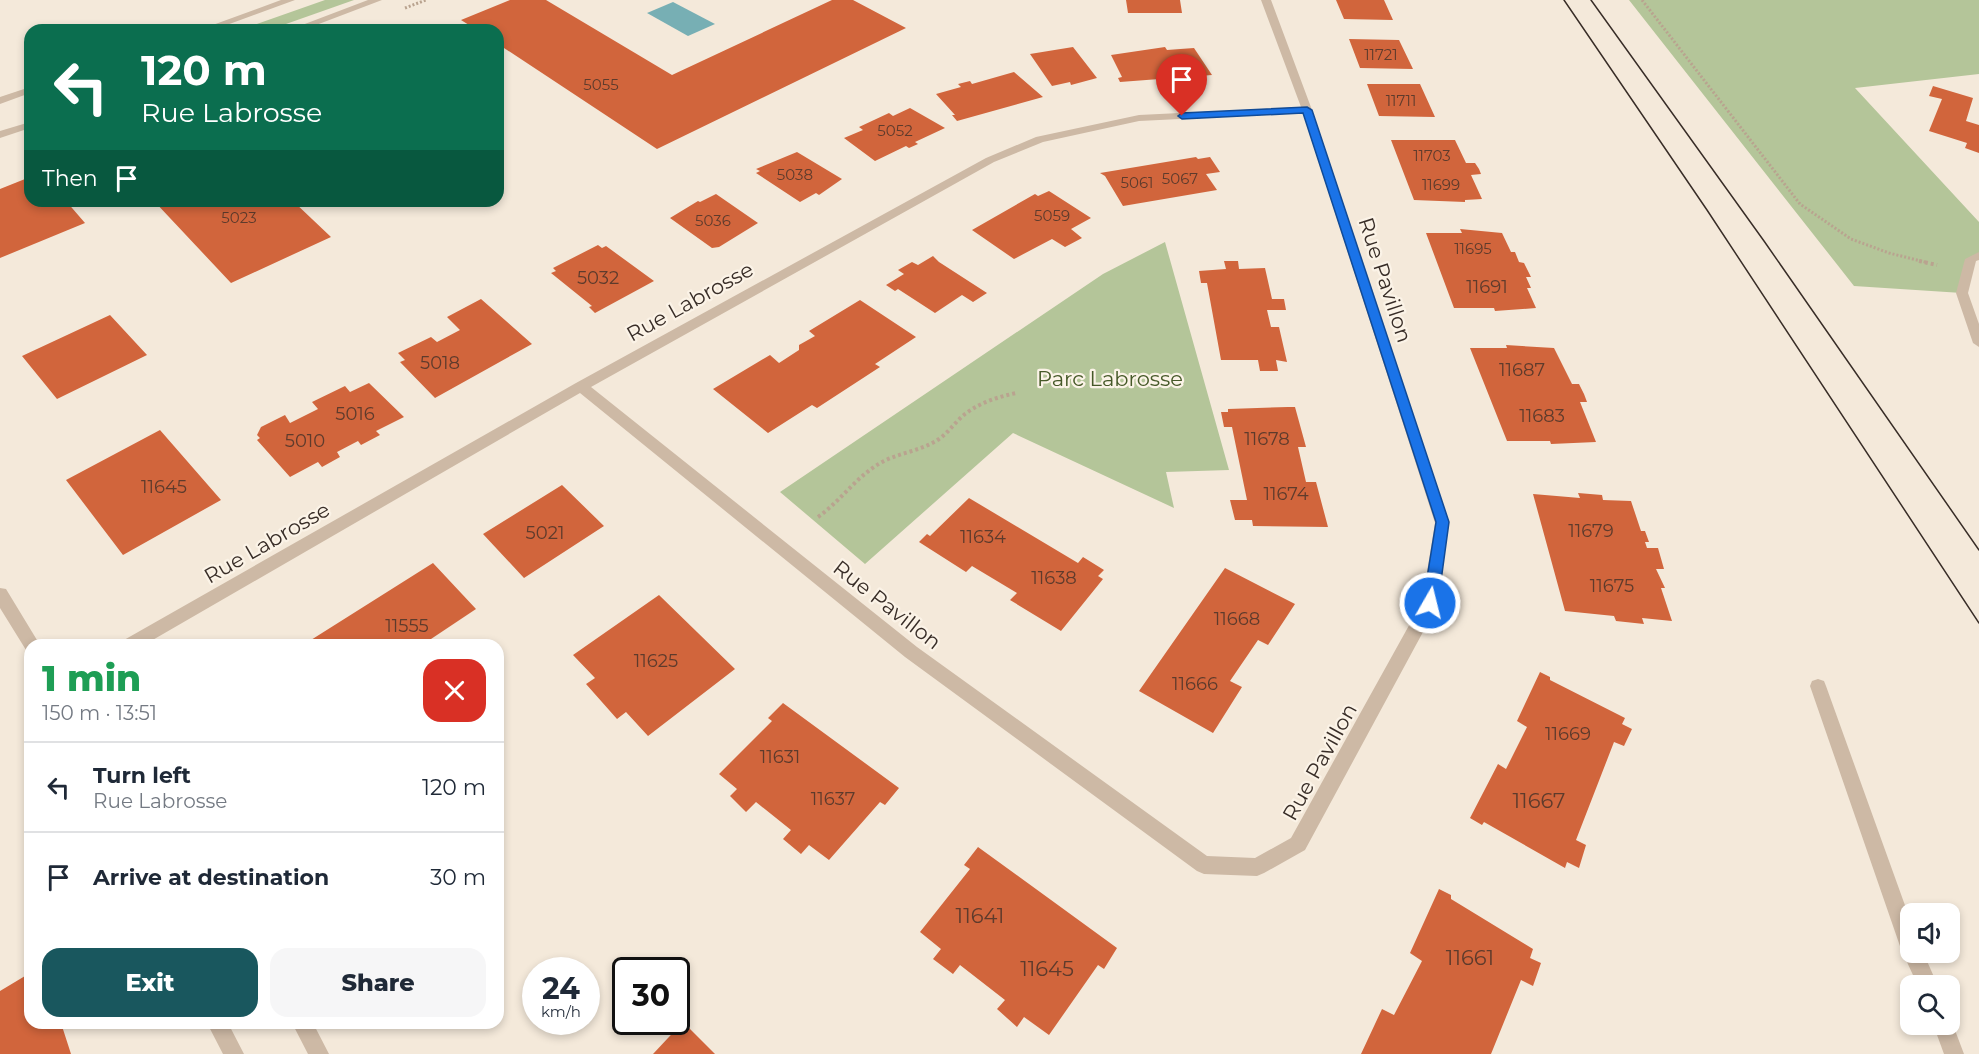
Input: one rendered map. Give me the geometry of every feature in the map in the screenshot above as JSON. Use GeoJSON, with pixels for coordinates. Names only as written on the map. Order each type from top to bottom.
{"type":"FeatureCollection","features":[{"type":"Feature","properties":{"kind":"street"},"geometry":{"type":"LineString","coordinates":[[221,24],[290,0]]}},
{"type":"Feature","properties":{"kind":"street"},"geometry":{"type":"LineString","coordinates":[[311,24],[377,0]]}},
{"type":"Feature","properties":{"kind":"street","name":"Rue Pavillon"},"geometry":{"type":"LineString","coordinates":[[581,386],[911,652],[1204,865],[1257,867],[1298,844],[1430,603],[1443,522],[1307,110],[1266,0]]}},
{"type":"Feature","properties":{"kind":"street"},"geometry":{"type":"LineString","coordinates":[[0,101],[24,92]]}},
{"type":"Feature","properties":{"kind":"street","name":"Rue Labrosse"},"geometry":{"type":"LineString","coordinates":[[140,639],[581,386],[990,160],[1040,139],[1139,118],[1307,110]]}},
{"type":"Feature","properties":{"kind":"street"},"geometry":{"type":"LineString","coordinates":[[0,135],[24,127]]}},
{"type":"Feature","properties":{"kind":"street"},"geometry":{"type":"LineString","coordinates":[[1979,256],[1971,259],[1962,293],[1979,343]]}},
{"type":"Feature","properties":{"kind":"street"},"geometry":{"type":"LineString","coordinates":[[0,594],[28,639]]}},
{"type":"Feature","properties":{"kind":"street"},"geometry":{"type":"LineString","coordinates":[[1818,686],[1900,917]]}},
{"type":"Feature","properties":{"kind":"street"},"geometry":{"type":"LineString","coordinates":[[220,1029],[234,1054]]}},
{"type":"Feature","properties":{"kind":"street"},"geometry":{"type":"LineString","coordinates":[[305,1029],[319,1054]]}},
{"type":"Feature","properties":{"kind":"street"},"geometry":{"type":"LineString","coordinates":[[1947,1035],[1954,1054]]}},
{"type":"Feature","properties":{"kind":"path"},"geometry":{"type":"LineString","coordinates":[[403,8],[426,0]]}},
{"type":"Feature","properties":{"kind":"path"},"geometry":{"type":"LineString","coordinates":[[1642,0],[1800,204],[1851,239],[1925,263]]}},
{"type":"Feature","properties":{"kind":"path"},"geometry":{"type":"LineString","coordinates":[[818,517],[838,503],[849,486],[870,469],[885,460],[924,449],[942,437],[965,414],[993,398],[1016,393]]}},
{"type":"Feature","properties":{"kind":"green space"},"geometry":{"type":"Polygon","coordinates":[[[325,0],[354,0],[286,24],[257,24],[325,0]]]}},
{"type":"Feature","properties":{"kind":"green space"},"geometry":{"type":"Polygon","coordinates":[[[1629,0],[1979,0],[1979,74],[1855,88],[1979,222],[1979,256],[1971,259],[1962,293],[1854,286],[1629,0]]]}},
{"type":"Feature","properties":{"kind":"green space","name":"Parc Labrosse"},"geometry":{"type":"Polygon","coordinates":[[[1165,242],[1229,470],[1166,472],[1174,508],[1013,433],[865,564],[780,492],[1103,274],[1165,242]]]}},
{"type":"Feature","properties":{"kind":"water"},"geometry":{"type":"Polygon","coordinates":[[[673,2],[715,24],[688,36],[647,13],[673,2]]]}},
{"type":"Feature","properties":{"kind":"building"},"geometry":{"type":"Polygon","coordinates":[[[510,0],[546,0],[672,75],[832,0],[853,0],[906,28],[657,149],[504,48],[504,24],[467,24],[461,20],[510,0]]]}},
{"type":"Feature","properties":{"kind":"building"},"geometry":{"type":"Polygon","coordinates":[[[1126,0],[1180,0],[1182,13],[1128,13],[1126,0]]]}},
{"type":"Feature","properties":{"kind":"building"},"geometry":{"type":"Polygon","coordinates":[[[1336,0],[1384,0],[1393,20],[1344,19],[1336,0]]]}},
{"type":"Feature","properties":{"kind":"building"},"geometry":{"type":"Polygon","coordinates":[[[1349,39],[1399,40],[1413,69],[1360,68],[1349,39]]]}},
{"type":"Feature","properties":{"kind":"building"},"geometry":{"type":"Polygon","coordinates":[[[1073,47],[1097,78],[1071,85],[1070,82],[1052,86],[1030,54],[1073,47]]]}},
{"type":"Feature","properties":{"kind":"building"},"geometry":{"type":"Polygon","coordinates":[[[1165,47],[1167,50],[1194,48],[1212,75],[1120,82],[1118,78],[1122,77],[1111,55],[1165,47]]]}},
{"type":"Feature","properties":{"kind":"building"},"geometry":{"type":"Polygon","coordinates":[[[1014,72],[1043,97],[957,121],[952,115],[955,115],[936,94],[961,87],[958,84],[970,81],[972,84],[1014,72]]]}},
{"type":"Feature","properties":{"kind":"building"},"geometry":{"type":"Polygon","coordinates":[[[1367,84],[1420,84],[1435,117],[1379,116],[1367,84]]]}},
{"type":"Feature","properties":{"kind":"building"},"geometry":{"type":"Polygon","coordinates":[[[1933,86],[1973,98],[1966,121],[1979,125],[1979,153],[1965,148],[1967,143],[1929,131],[1942,99],[1929,96],[1933,86]]]}},
{"type":"Feature","properties":{"kind":"building"},"geometry":{"type":"Polygon","coordinates":[[[910,108],[945,128],[915,142],[918,144],[909,148],[906,146],[875,161],[844,138],[863,130],[859,127],[889,113],[893,116],[910,108]]]}},
{"type":"Feature","properties":{"kind":"building"},"geometry":{"type":"Polygon","coordinates":[[[1391,140],[1455,140],[1466,163],[1475,163],[1479,169],[1481,174],[1471,175],[1482,199],[1465,200],[1465,202],[1414,200],[1391,140]]]}},
{"type":"Feature","properties":{"kind":"building"},"geometry":{"type":"Polygon","coordinates":[[[797,152],[842,179],[819,195],[816,193],[800,202],[756,173],[760,171],[756,169],[797,152]]]}},
{"type":"Feature","properties":{"kind":"building"},"geometry":{"type":"Polygon","coordinates":[[[1196,157],[1198,159],[1210,157],[1220,172],[1206,174],[1217,190],[1123,206],[1105,176],[1100,173],[1196,157]]]}},
{"type":"Feature","properties":{"kind":"building"},"geometry":{"type":"Polygon","coordinates":[[[24,179],[24,207],[71,207],[85,223],[0,258],[0,189],[24,179]]]}},
{"type":"Feature","properties":{"kind":"building"},"geometry":{"type":"Polygon","coordinates":[[[1049,191],[1091,218],[1071,229],[1082,238],[1065,247],[1052,239],[1014,259],[972,230],[1035,194],[1038,196],[1049,191]]]}},
{"type":"Feature","properties":{"kind":"building"},"geometry":{"type":"Polygon","coordinates":[[[716,194],[758,223],[719,247],[712,248],[670,218],[698,201],[716,194]]]}},
{"type":"Feature","properties":{"kind":"building"},"geometry":{"type":"Polygon","coordinates":[[[160,207],[299,207],[331,237],[231,283],[160,207]]]}},
{"type":"Feature","properties":{"kind":"building"},"geometry":{"type":"Polygon","coordinates":[[[1460,229],[1502,233],[1511,252],[1515,252],[1519,262],[1524,263],[1531,277],[1526,277],[1531,288],[1527,288],[1536,308],[1495,311],[1494,308],[1454,308],[1426,233],[1462,233],[1460,229]]]}},
{"type":"Feature","properties":{"kind":"building"},"geometry":{"type":"Polygon","coordinates":[[[598,245],[602,248],[606,246],[654,281],[595,313],[589,307],[592,306],[551,273],[556,271],[553,268],[598,245]]]}},
{"type":"Feature","properties":{"kind":"building"},"geometry":{"type":"Polygon","coordinates":[[[933,256],[987,293],[973,302],[962,295],[935,313],[898,289],[895,291],[886,285],[904,274],[898,270],[912,262],[918,265],[933,256]]]}},
{"type":"Feature","properties":{"kind":"building"},"geometry":{"type":"Polygon","coordinates":[[[1224,261],[1238,261],[1239,269],[1265,268],[1272,299],[1284,299],[1286,310],[1267,310],[1271,327],[1279,327],[1287,362],[1276,360],[1278,371],[1260,371],[1258,360],[1221,360],[1207,283],[1201,283],[1199,271],[1226,269],[1224,261]]]}},
{"type":"Feature","properties":{"kind":"building"},"geometry":{"type":"Polygon","coordinates":[[[481,299],[532,344],[435,398],[400,362],[405,360],[398,353],[431,337],[437,342],[460,330],[447,317],[481,299]]]}},
{"type":"Feature","properties":{"kind":"building"},"geometry":{"type":"Polygon","coordinates":[[[860,300],[916,337],[875,364],[880,367],[817,408],[812,405],[768,433],[713,389],[770,355],[779,363],[799,350],[799,345],[815,336],[809,331],[860,300]]]}},
{"type":"Feature","properties":{"kind":"building"},"geometry":{"type":"Polygon","coordinates":[[[110,315],[147,355],[57,399],[22,356],[110,315]]]}},
{"type":"Feature","properties":{"kind":"building"},"geometry":{"type":"Polygon","coordinates":[[[1506,345],[1554,348],[1572,384],[1579,384],[1584,394],[1587,402],[1580,402],[1596,442],[1551,444],[1550,441],[1507,441],[1470,348],[1507,348],[1506,345]]]}},
{"type":"Feature","properties":{"kind":"building"},"geometry":{"type":"Polygon","coordinates":[[[369,383],[404,417],[376,431],[380,435],[361,445],[358,441],[337,452],[340,457],[322,467],[318,462],[290,477],[257,440],[260,438],[257,435],[261,427],[285,415],[290,423],[318,409],[312,402],[345,386],[350,392],[369,383]]]}},
{"type":"Feature","properties":{"kind":"building"},"geometry":{"type":"Polygon","coordinates":[[[1295,407],[1306,447],[1298,447],[1306,482],[1316,482],[1328,527],[1253,526],[1252,520],[1235,520],[1230,500],[1247,500],[1232,427],[1224,427],[1221,412],[1228,412],[1228,409],[1295,407]]]}},
{"type":"Feature","properties":{"kind":"building"},"geometry":{"type":"Polygon","coordinates":[[[160,430],[221,500],[123,555],[66,480],[160,430]]]}},
{"type":"Feature","properties":{"kind":"building"},"geometry":{"type":"Polygon","coordinates":[[[562,485],[604,526],[524,578],[483,534],[562,485]]]}},
{"type":"Feature","properties":{"kind":"building"},"geometry":{"type":"Polygon","coordinates":[[[1578,493],[1602,495],[1603,500],[1631,501],[1641,531],[1645,531],[1649,542],[1645,542],[1647,548],[1658,548],[1664,569],[1656,569],[1665,588],[1661,588],[1672,621],[1642,618],[1644,624],[1616,621],[1614,616],[1565,611],[1533,494],[1580,498],[1578,493]]]}},
{"type":"Feature","properties":{"kind":"building"},"geometry":{"type":"Polygon","coordinates":[[[969,498],[1078,563],[1083,557],[1104,570],[1098,576],[1103,579],[1061,631],[1010,600],[1017,593],[972,566],[966,572],[919,542],[927,534],[930,536],[969,498]]]}},
{"type":"Feature","properties":{"kind":"building"},"geometry":{"type":"Polygon","coordinates":[[[433,563],[476,609],[431,639],[313,639],[433,563]]]}},
{"type":"Feature","properties":{"kind":"building"},"geometry":{"type":"Polygon","coordinates":[[[1225,568],[1295,604],[1268,645],[1258,640],[1230,681],[1242,687],[1213,733],[1139,691],[1225,568]]]}},
{"type":"Feature","properties":{"kind":"building"},"geometry":{"type":"Polygon","coordinates":[[[659,595],[735,669],[648,736],[626,712],[617,719],[586,684],[595,678],[573,655],[659,595]]]}},
{"type":"Feature","properties":{"kind":"building"},"geometry":{"type":"Polygon","coordinates":[[[1540,672],[1550,677],[1550,680],[1625,718],[1622,724],[1632,729],[1624,746],[1614,742],[1576,840],[1586,845],[1579,868],[1567,862],[1565,868],[1484,822],[1482,825],[1470,818],[1498,764],[1506,769],[1527,727],[1517,721],[1540,672]]]}},
{"type":"Feature","properties":{"kind":"building"},"geometry":{"type":"Polygon","coordinates":[[[783,703],[899,788],[885,805],[880,802],[829,860],[809,845],[801,854],[783,839],[791,830],[756,802],[746,812],[730,796],[737,789],[719,774],[772,721],[768,718],[783,703]]]}},
{"type":"Feature","properties":{"kind":"building"},"geometry":{"type":"Polygon","coordinates":[[[978,847],[1117,948],[1104,969],[1098,965],[1049,1035],[1024,1017],[1017,1027],[997,1009],[1005,1000],[960,965],[953,974],[933,959],[941,949],[920,932],[970,869],[964,865],[978,847]]]}},
{"type":"Feature","properties":{"kind":"building"},"geometry":{"type":"Polygon","coordinates":[[[1439,889],[1451,895],[1451,899],[1533,949],[1530,958],[1541,963],[1533,986],[1521,980],[1491,1054],[1361,1054],[1382,1009],[1394,1015],[1422,961],[1410,953],[1439,889]]]}},
{"type":"Feature","properties":{"kind":"building"},"geometry":{"type":"Polygon","coordinates":[[[24,977],[24,1029],[63,1029],[71,1054],[0,1054],[0,991],[24,977]]]}},
{"type":"Feature","properties":{"kind":"building"},"geometry":{"type":"Polygon","coordinates":[[[690,1029],[715,1054],[653,1054],[671,1035],[690,1035],[690,1029]]]}},
{"type":"Feature","properties":{"kind":"tram line"},"geometry":{"type":"LineString","coordinates":[[1564,0],[1707,210],[1979,623]]}},
{"type":"Feature","properties":{"kind":"tram line"},"geometry":{"type":"LineString","coordinates":[[1591,0],[1764,241],[1979,550]]}},
{"type":"Feature","properties":{"kind":"route"},"geometry":{"type":"LineString","coordinates":[[1182,116],[1307,110],[1443,522],[1430,603]]}}]}
